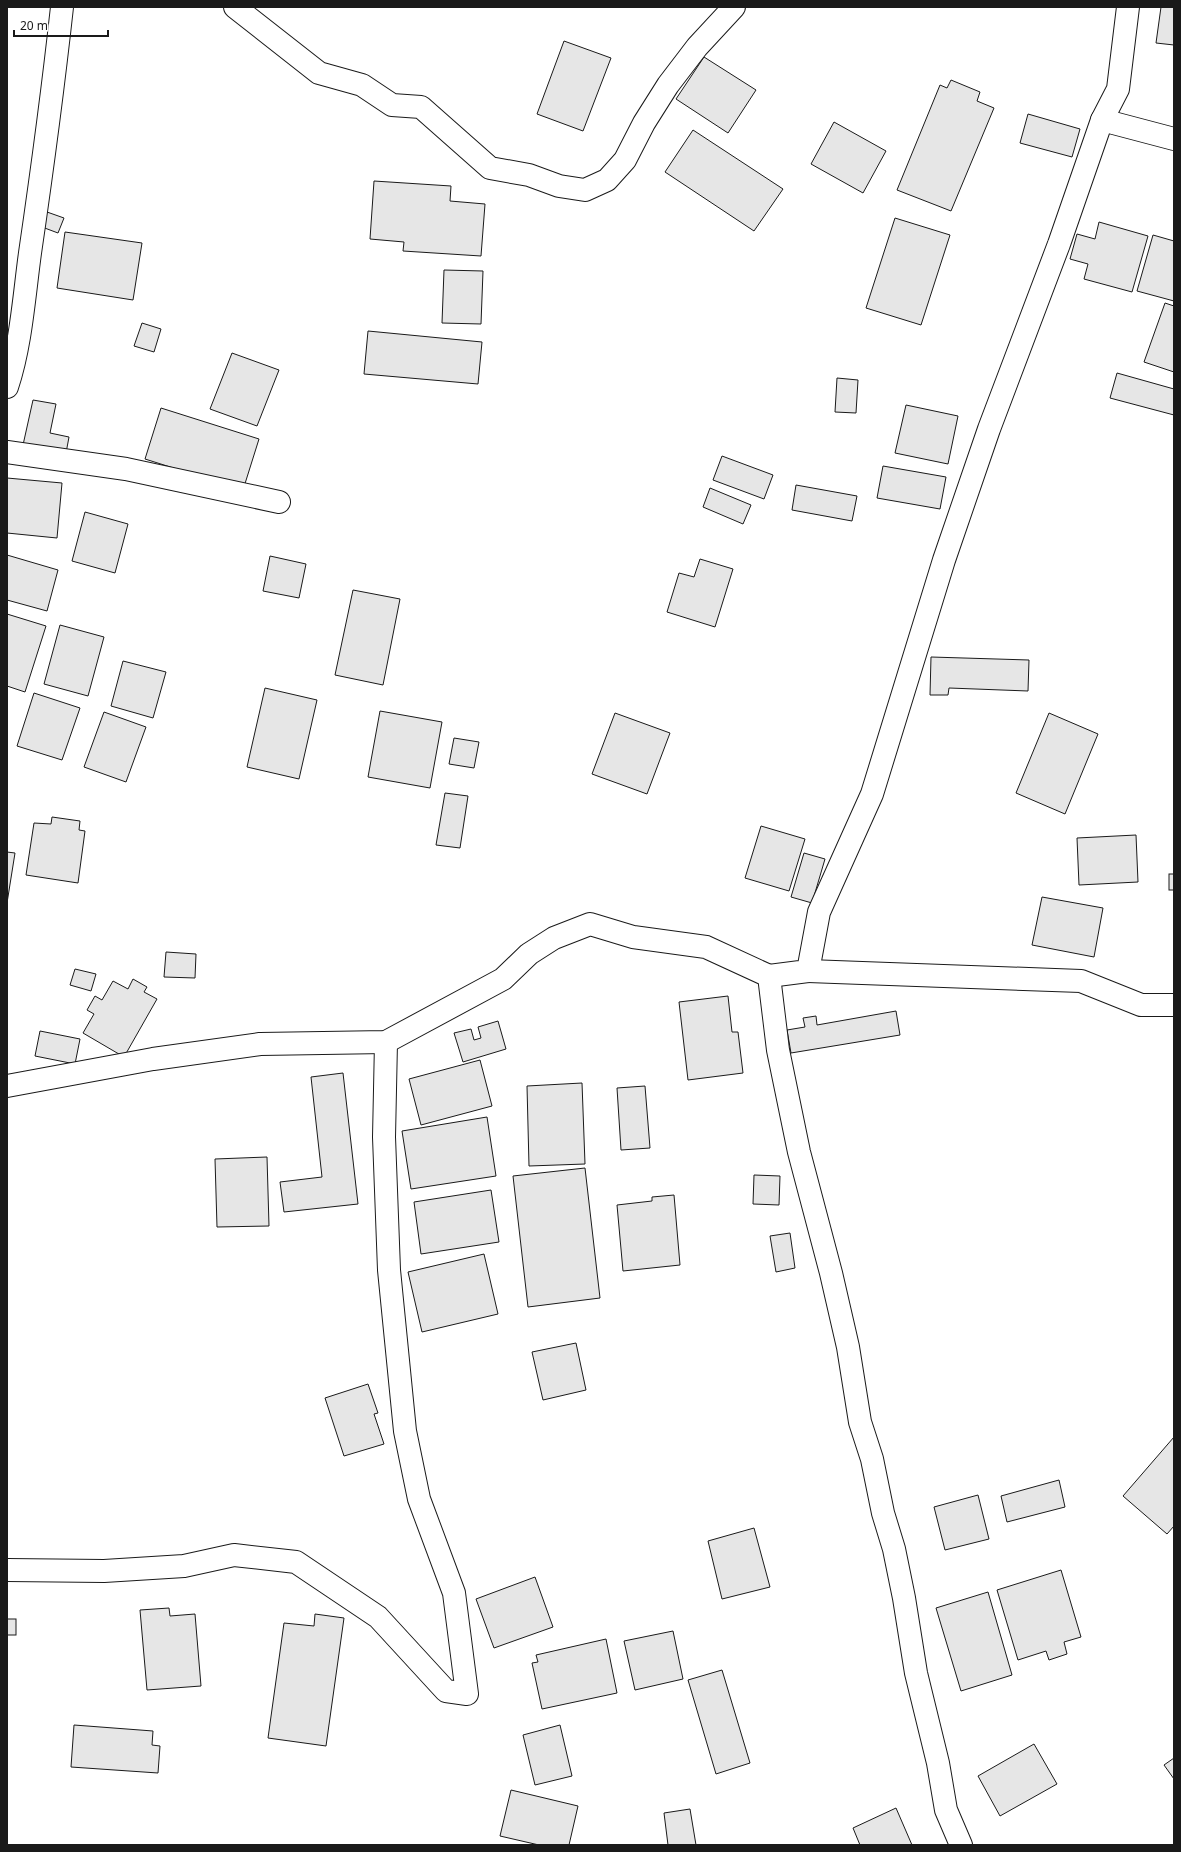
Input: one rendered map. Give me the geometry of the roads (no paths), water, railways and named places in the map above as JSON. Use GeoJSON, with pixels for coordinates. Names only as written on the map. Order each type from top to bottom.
{"type":"FeatureCollection","features":[{"type":"Feature","properties":{"kind":"street"},"geometry":{"type":"LineString","coordinates":[[7,387],[14,366],[24,299],[44,155],[62,7]]}},
{"type":"Feature","properties":{"kind":"street"},"geometry":{"type":"LineString","coordinates":[[235,7],[318,73],[362,85],[392,104],[421,108],[490,168],[529,175],[559,186],[585,190],[607,180],[625,160],[644,123],[668,85],[697,47],[734,7]]}},
{"type":"Feature","properties":{"kind":"street"},"geometry":{"type":"LineString","coordinates":[[808,971],[819,912],[872,794],[944,560],[989,429],[1059,244],[1102,120],[1118,89],[1128,7]]}},
{"type":"Feature","properties":{"kind":"street"},"geometry":{"type":"LineString","coordinates":[[1102,120],[1174,139]]}},
{"type":"Feature","properties":{"kind":"street"},"geometry":{"type":"LineString","coordinates":[[7,452],[126,469],[279,502]]}},
{"type":"Feature","properties":{"kind":"street"},"geometry":{"type":"LineString","coordinates":[[7,1086],[153,1059],[260,1044],[386,1042],[503,979],[529,954],[554,938],[590,924],[633,937],[706,947],[769,976],[808,971],[1081,981],[1141,1005],[1174,1005]]}},
{"type":"Feature","properties":{"kind":"street"},"geometry":{"type":"LineString","coordinates":[[769,976],[778,1050],[799,1152],[831,1273],[848,1347],[860,1422],[872,1459],[883,1513],[897,1563],[916,1673],[938,1763],[946,1810],[961,1845]]}},
{"type":"Feature","properties":{"kind":"street"},"geometry":{"type":"LineString","coordinates":[[7,1570],[112,1571],[184,1566],[234,1554],[296,1562],[378,1617],[446,1691],[467,1694],[454,1593],[418,1499],[406,1431],[389,1270],[384,1137],[386,1042]]}}]}
